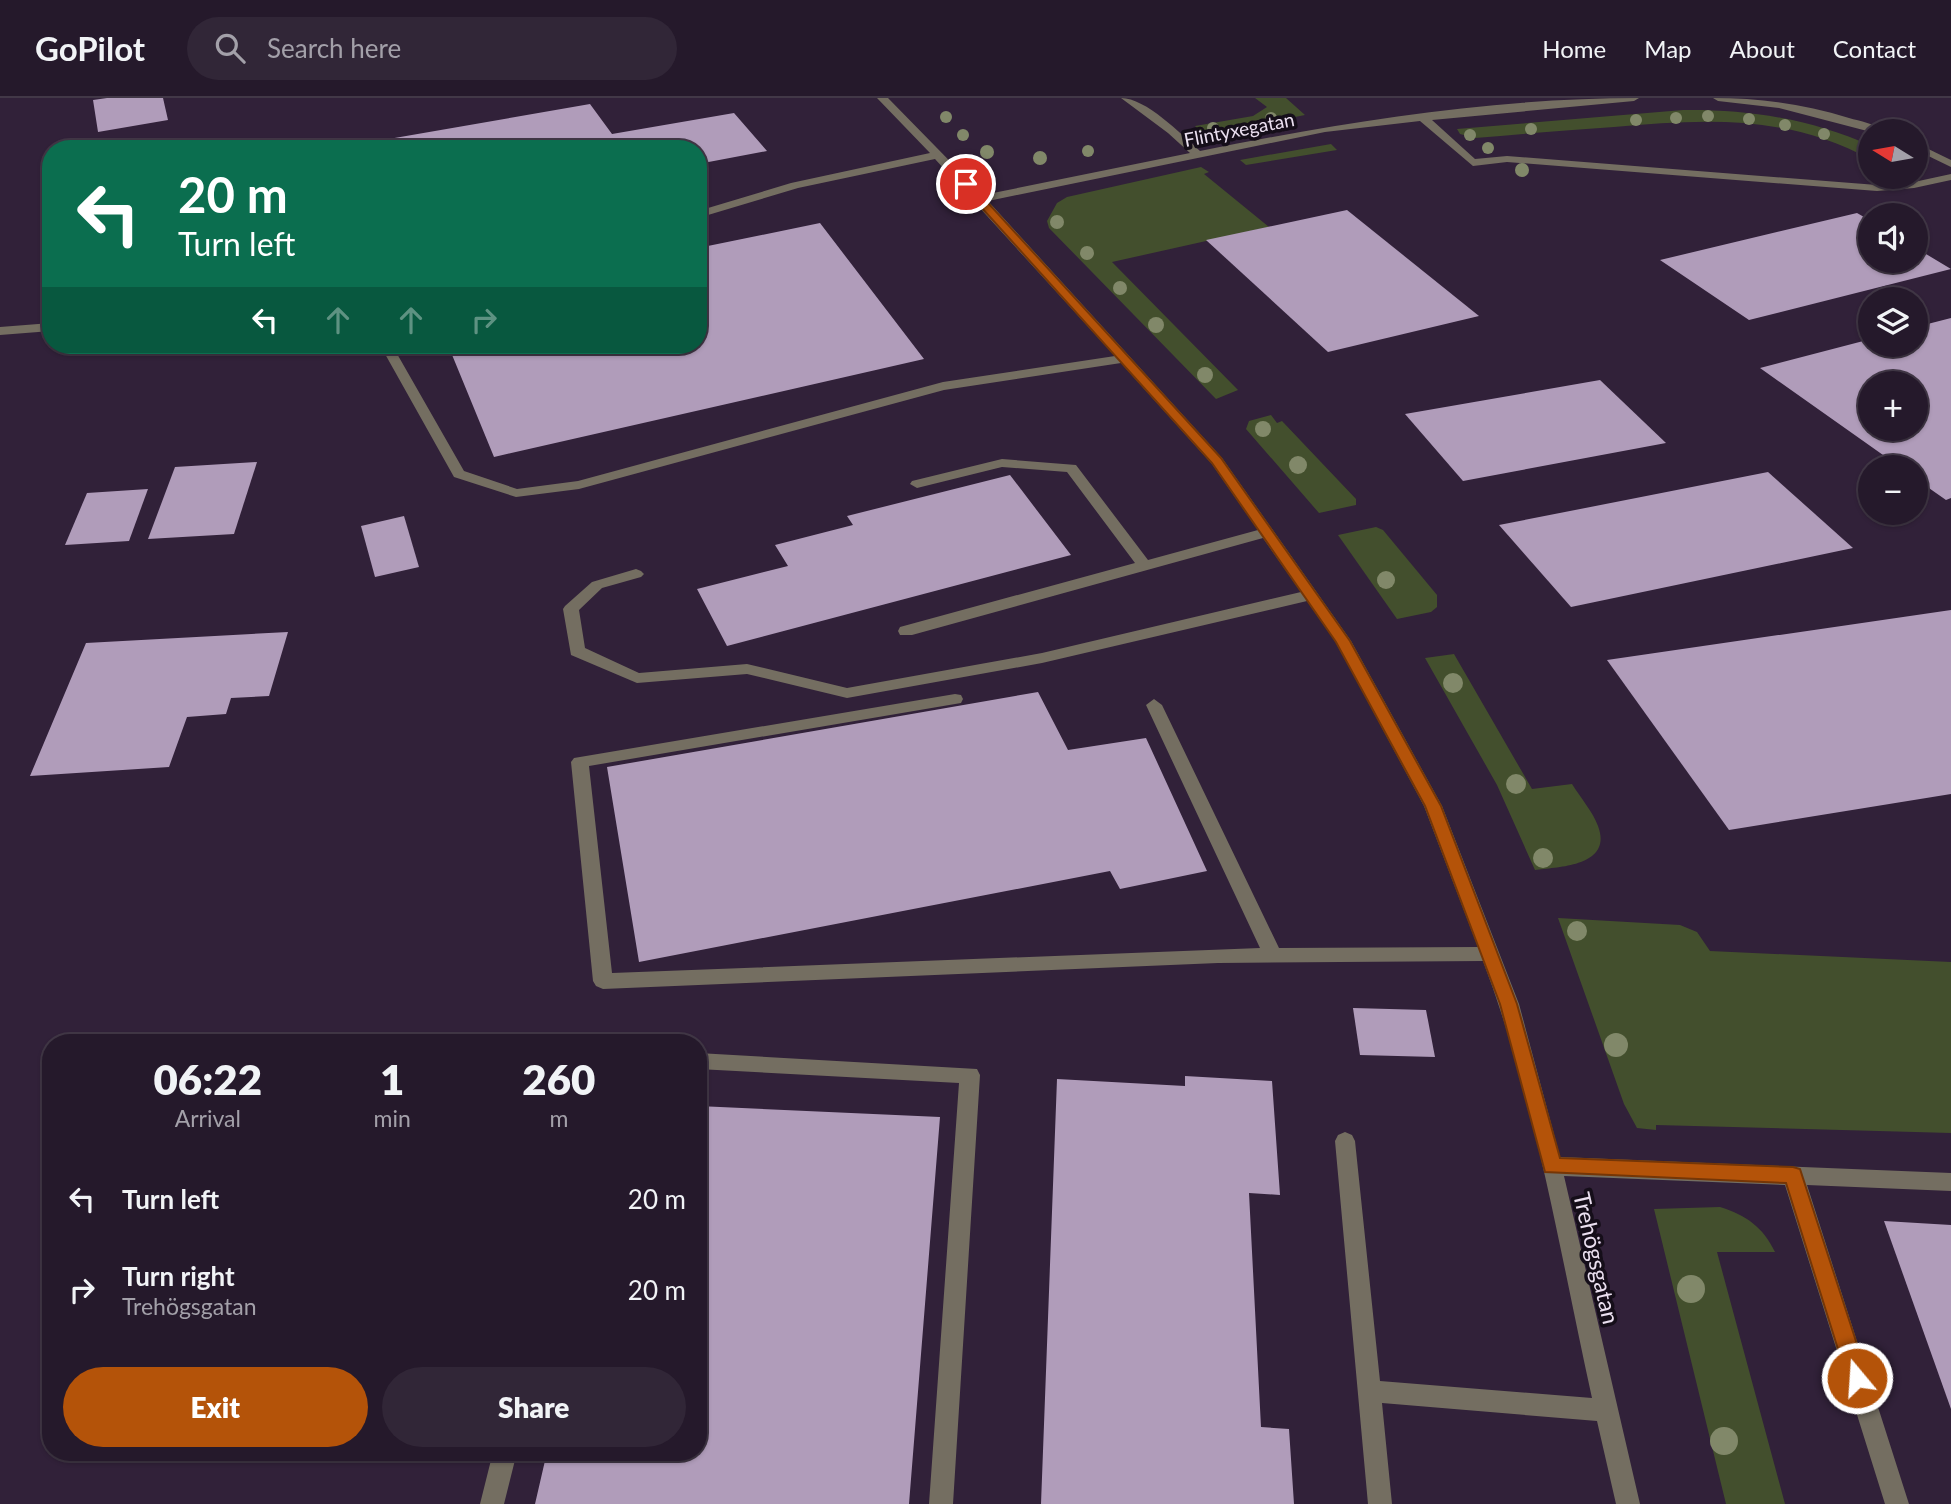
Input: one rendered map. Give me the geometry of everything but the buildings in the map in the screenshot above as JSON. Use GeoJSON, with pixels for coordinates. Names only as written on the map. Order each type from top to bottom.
{"type":"FeatureCollection","features":[{"type":"Feature","properties":{"kind":"street","name":"Trehögsgatan"},"geometry":{"type":"LineString","coordinates":[[881,98],[980,199],[1217,461],[1343,641],[1433,806],[1508,1004],[1552,1166],[1628,1504]]}},
{"type":"Feature","properties":{"kind":"street"},"geometry":{"type":"LineString","coordinates":[[1126,98],[1172,131],[1198,155]]}},
{"type":"Feature","properties":{"kind":"street","name":"Flintyxegatan"},"geometry":{"type":"LineString","coordinates":[[980,199],[1325,129],[1634,98]]}},
{"type":"Feature","properties":{"kind":"street"},"geometry":{"type":"LineString","coordinates":[[1718,98],[1774,104],[1858,126]]}},
{"type":"Feature","properties":{"kind":"street"},"geometry":{"type":"LineString","coordinates":[[1423,118],[1473,163],[1507,159],[1877,188],[1914,185],[1951,177]]}},
{"type":"Feature","properties":{"kind":"street"},"geometry":{"type":"LineString","coordinates":[[1928,152],[1951,164]]}},
{"type":"Feature","properties":{"kind":"street"},"geometry":{"type":"LineString","coordinates":[[707,212],[796,185],[937,155]]}},
{"type":"Feature","properties":{"kind":"street"},"geometry":{"type":"LineString","coordinates":[[0,331],[42,328]]}},
{"type":"Feature","properties":{"kind":"street"},"geometry":{"type":"LineString","coordinates":[[391,354],[459,474],[516,493],[579,485],[943,386],[1123,359]]}},
{"type":"Feature","properties":{"kind":"street"},"geometry":{"type":"LineString","coordinates":[[917,484],[1002,463],[1071,468],[1144,565]]}},
{"type":"Feature","properties":{"kind":"street"},"geometry":{"type":"LineString","coordinates":[[906,631],[1267,532]]}},
{"type":"Feature","properties":{"kind":"street"},"geometry":{"type":"LineString","coordinates":[[636,575],[597,585],[571,609],[577,651],[637,678],[747,669],[847,693],[1042,658],[1310,594]]}},
{"type":"Feature","properties":{"kind":"street"},"geometry":{"type":"LineString","coordinates":[[955,699],[580,762],[603,981],[1273,956],[1490,954]]}},
{"type":"Feature","properties":{"kind":"street"},"geometry":{"type":"LineString","coordinates":[[1154,705],[1273,956]]}},
{"type":"Feature","properties":{"kind":"street"},"geometry":{"type":"LineString","coordinates":[[707,1061],[970,1074],[941,1504]]}},
{"type":"Feature","properties":{"kind":"street"},"geometry":{"type":"LineString","coordinates":[[1345,1141],[1380,1504]]}},
{"type":"Feature","properties":{"kind":"street"},"geometry":{"type":"LineString","coordinates":[[1552,1166],[1951,1182]]}},
{"type":"Feature","properties":{"kind":"street"},"geometry":{"type":"LineString","coordinates":[[1793,1175],[1898,1504]]}},
{"type":"Feature","properties":{"kind":"street"},"geometry":{"type":"LineString","coordinates":[[1370,1391],[1609,1410]]}},
{"type":"Feature","properties":{"kind":"street"},"geometry":{"type":"LineString","coordinates":[[492,1504],[503,1461]]}},
{"type":"Feature","properties":{"kind":"green space"},"geometry":{"type":"Polygon","coordinates":[[[1255,98],[1286,98],[1305,115],[1210,134],[1200,132],[1195,126],[1253,116],[1267,107],[1255,98]]]}},
{"type":"Feature","properties":{"kind":"green space"},"geometry":{"type":"Polygon","coordinates":[[[1683,110],[1731,111],[1803,122],[1826,129],[1858,141],[1858,154],[1809,134],[1746,123],[1681,122],[1475,138],[1460,134],[1457,129],[1683,110]]]}},
{"type":"Feature","properties":{"kind":"green space"},"geometry":{"type":"Polygon","coordinates":[[[1331,144],[1337,150],[1246,165],[1240,160],[1331,144]]]}},
{"type":"Feature","properties":{"kind":"green space"},"geometry":{"type":"Polygon","coordinates":[[[1201,167],[1209,172],[1204,174],[1269,227],[1112,262],[1238,390],[1216,399],[1049,228],[1047,221],[1057,203],[1067,197],[1201,167]]]}},
{"type":"Feature","properties":{"kind":"green space"},"geometry":{"type":"Polygon","coordinates":[[[1271,415],[1277,423],[1282,421],[1356,499],[1356,505],[1319,513],[1246,429],[1249,421],[1271,415]]]}},
{"type":"Feature","properties":{"kind":"green space"},"geometry":{"type":"Polygon","coordinates":[[[1376,527],[1383,530],[1437,595],[1437,607],[1431,612],[1397,619],[1338,535],[1376,527]]]}},
{"type":"Feature","properties":{"kind":"green space"},"geometry":{"type":"Polygon","coordinates":[[[1454,654],[1532,789],[1572,784],[1593,815],[1601,839],[1598,849],[1591,857],[1570,865],[1535,870],[1497,785],[1425,658],[1454,654]]]}},
{"type":"Feature","properties":{"kind":"green space"},"geometry":{"type":"Polygon","coordinates":[[[1558,918],[1680,925],[1697,932],[1710,951],[1951,962],[1951,1133],[1656,1125],[1656,1130],[1637,1128],[1624,1104],[1558,918]]]}},
{"type":"Feature","properties":{"kind":"green space"},"geometry":{"type":"Polygon","coordinates":[[[1720,1207],[1753,1223],[1775,1252],[1717,1252],[1785,1504],[1726,1504],[1654,1209],[1720,1207]]]}},
{"type":"Feature","properties":{"kind":"route"},"geometry":{"type":"LineString","coordinates":[[966,184],[1217,461],[1343,641],[1433,806],[1508,1004],[1552,1166],[1793,1175],[1857,1378]]}}]}
